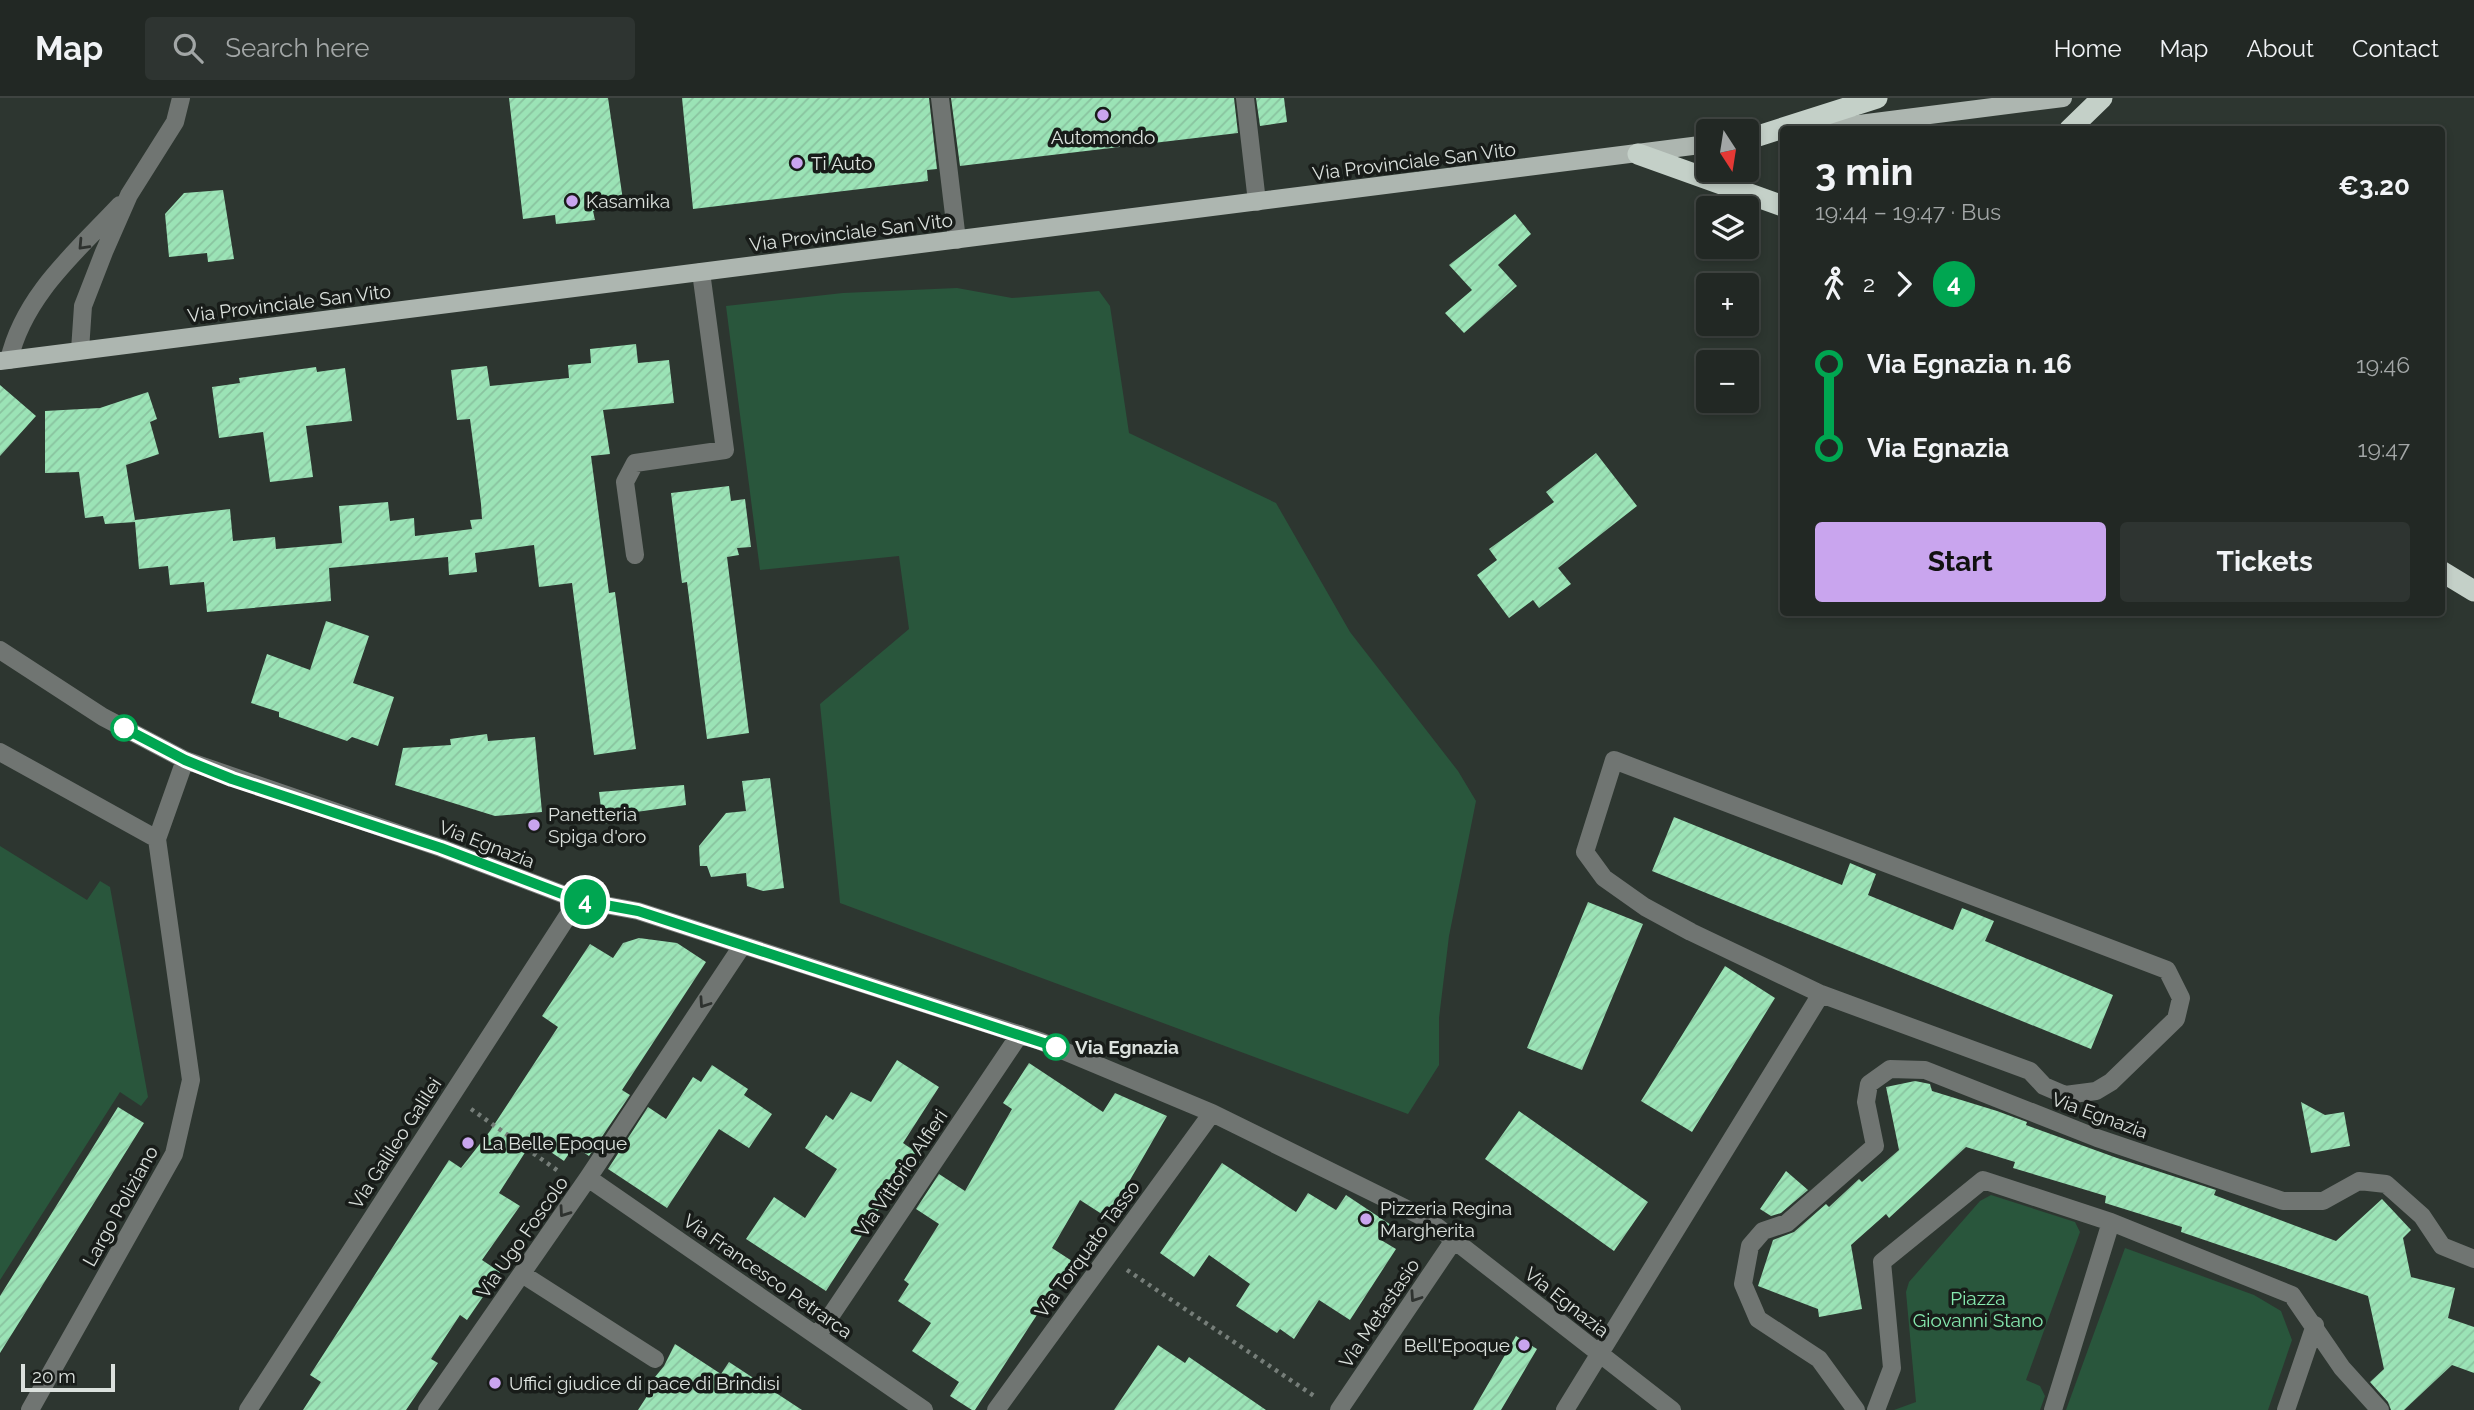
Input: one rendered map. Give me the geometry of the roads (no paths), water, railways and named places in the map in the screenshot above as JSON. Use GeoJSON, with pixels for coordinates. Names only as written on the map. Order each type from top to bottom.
{"type":"FeatureCollection","features":[{"type":"Feature","properties":{"kind":"highway"},"geometry":{"type":"LineString","coordinates":[[1787,126],[1877,98]]}},
{"type":"Feature","properties":{"kind":"highway"},"geometry":{"type":"LineString","coordinates":[[2073,126],[2102,98]]}},
{"type":"Feature","properties":{"kind":"highway"},"geometry":{"type":"LineString","coordinates":[[1759,135],[1780,128]]}},
{"type":"Feature","properties":{"kind":"highway"},"geometry":{"type":"LineString","coordinates":[[1638,154],[1780,205]]}},
{"type":"Feature","properties":{"kind":"highway"},"geometry":{"type":"LineString","coordinates":[[2445,573],[2474,591]]}},
{"type":"Feature","properties":{"kind":"main road"},"geometry":{"type":"LineString","coordinates":[[1843,126],[2063,98]]}},
{"type":"Feature","properties":{"kind":"main road"},"geometry":{"type":"LineString","coordinates":[[1759,136],[1780,133]]}},
{"type":"Feature","properties":{"kind":"main road","name":"Via Provinciale San Vito"},"geometry":{"type":"LineString","coordinates":[[4,360],[1696,146]]}},
{"type":"Feature","properties":{"kind":"street"},"geometry":{"type":"LineString","coordinates":[[4,360],[16,331],[38,293],[129,195],[176,122],[181,98]]}},
{"type":"Feature","properties":{"kind":"street"},"geometry":{"type":"LineString","coordinates":[[940,98],[957,240]]}},
{"type":"Feature","properties":{"kind":"street"},"geometry":{"type":"LineString","coordinates":[[1245,98],[1257,202]]}},
{"type":"Feature","properties":{"kind":"street"},"geometry":{"type":"LineString","coordinates":[[80,351],[83,306],[129,195]]}},
{"type":"Feature","properties":{"kind":"street"},"geometry":{"type":"LineString","coordinates":[[635,555],[625,482],[635,463],[725,450],[701,272]]}},
{"type":"Feature","properties":{"kind":"street","name":"Via Egnazia"},"geometry":{"type":"LineString","coordinates":[[0,650],[103,717],[185,760],[441,848],[578,900],[638,911],[1020,1034],[1212,1113],[1427,1219],[1672,1410]]}},
{"type":"Feature","properties":{"kind":"street"},"geometry":{"type":"LineString","coordinates":[[0,752],[157,839]]}},
{"type":"Feature","properties":{"kind":"street","name":"Largo Poliziano"},"geometry":{"type":"LineString","coordinates":[[30,1410],[174,1154],[191,1080],[157,839],[185,760]]}},
{"type":"Feature","properties":{"kind":"street"},"geometry":{"type":"LineString","coordinates":[[1614,760],[2167,970],[2181,998],[2176,1019],[2111,1082],[2096,1091],[2065,1095],[2045,1086],[2030,1071],[1821,994],[1691,932],[1645,907],[1604,878],[1585,852],[1614,760]]}},
{"type":"Feature","properties":{"kind":"street","name":"Via Galileo Galilei"},"geometry":{"type":"LineString","coordinates":[[248,1410],[578,900]]}},
{"type":"Feature","properties":{"kind":"street","name":"Via Ugo Foscolo"},"geometry":{"type":"LineString","coordinates":[[427,1410],[585,1183],[742,946]]}},
{"type":"Feature","properties":{"kind":"street"},"geometry":{"type":"LineString","coordinates":[[1565,1410],[1601,1356],[1821,994]]}},
{"type":"Feature","properties":{"kind":"street","name":"Via Vittorio Alfieri"},"geometry":{"type":"LineString","coordinates":[[817,1336],[1020,1034]]}},
{"type":"Feature","properties":{"kind":"street","name":"Via Egnazia"},"geometry":{"type":"LineString","coordinates":[[1856,1410],[1819,1359],[1758,1319],[1743,1284],[1750,1247],[1763,1231],[1787,1223],[1875,1146],[1866,1102],[1868,1083],[1890,1069],[1925,1070],[2097,1138],[2283,1201],[2323,1201],[2360,1181],[2386,1184],[2422,1216],[2442,1246],[2474,1259]]}},
{"type":"Feature","properties":{"kind":"street","name":"Via Torquato Tasso"},"geometry":{"type":"LineString","coordinates":[[996,1410],[1212,1113]]}},
{"type":"Feature","properties":{"kind":"street"},"geometry":{"type":"LineString","coordinates":[[1876,1410],[1892,1368],[1882,1262],[1983,1180],[2111,1222],[2292,1295],[2360,1388],[2380,1410]]}},
{"type":"Feature","properties":{"kind":"street","name":"Via Francesco Petrarca"},"geometry":{"type":"LineString","coordinates":[[585,1183],[924,1410]]}},
{"type":"Feature","properties":{"kind":"street"},"geometry":{"type":"LineString","coordinates":[[2053,1410],[2111,1222]]}},
{"type":"Feature","properties":{"kind":"street","name":"Via Metastasio"},"geometry":{"type":"LineString","coordinates":[[1331,1406],[1454,1240]]}},
{"type":"Feature","properties":{"kind":"street"},"geometry":{"type":"LineString","coordinates":[[522,1273],[654,1359]]}},
{"type":"Feature","properties":{"kind":"street"},"geometry":{"type":"LineString","coordinates":[[2286,1410],[2315,1325]]}},
{"type":"Feature","properties":{"kind":"place","name":"Automondo"},"geometry":{"type":"Point","coordinates":[1103,115]}},
{"type":"Feature","properties":{"kind":"place","name":"Ti Auto"},"geometry":{"type":"Point","coordinates":[797,163]}},
{"type":"Feature","properties":{"kind":"place","name":"Kasamika"},"geometry":{"type":"Point","coordinates":[572,201]}},
{"type":"Feature","properties":{"kind":"place","name":"Panetteria Spiga d'oro"},"geometry":{"type":"Point","coordinates":[534,825]}},
{"type":"Feature","properties":{"kind":"place","name":"Via Egnazia"},"geometry":{"type":"Point","coordinates":[1056,1047]}},
{"type":"Feature","properties":{"kind":"place","name":"La Belle Epoque"},"geometry":{"type":"Point","coordinates":[468,1143]}},
{"type":"Feature","properties":{"kind":"place","name":"Pizzeria Regina Margherita"},"geometry":{"type":"Point","coordinates":[1366,1219]}},
{"type":"Feature","properties":{"kind":"place","name":"Bell'Epoque"},"geometry":{"type":"Point","coordinates":[1524,1345]}},
{"type":"Feature","properties":{"kind":"place","name":"Uffici giudice di pace di Brindisi"},"geometry":{"type":"Point","coordinates":[495,1383]}},
{"type":"Feature","properties":{"kind":"park label","name":"Piazza Giovanni Stano"},"geometry":{"type":"Point","coordinates":[1978,1309]}}]}
